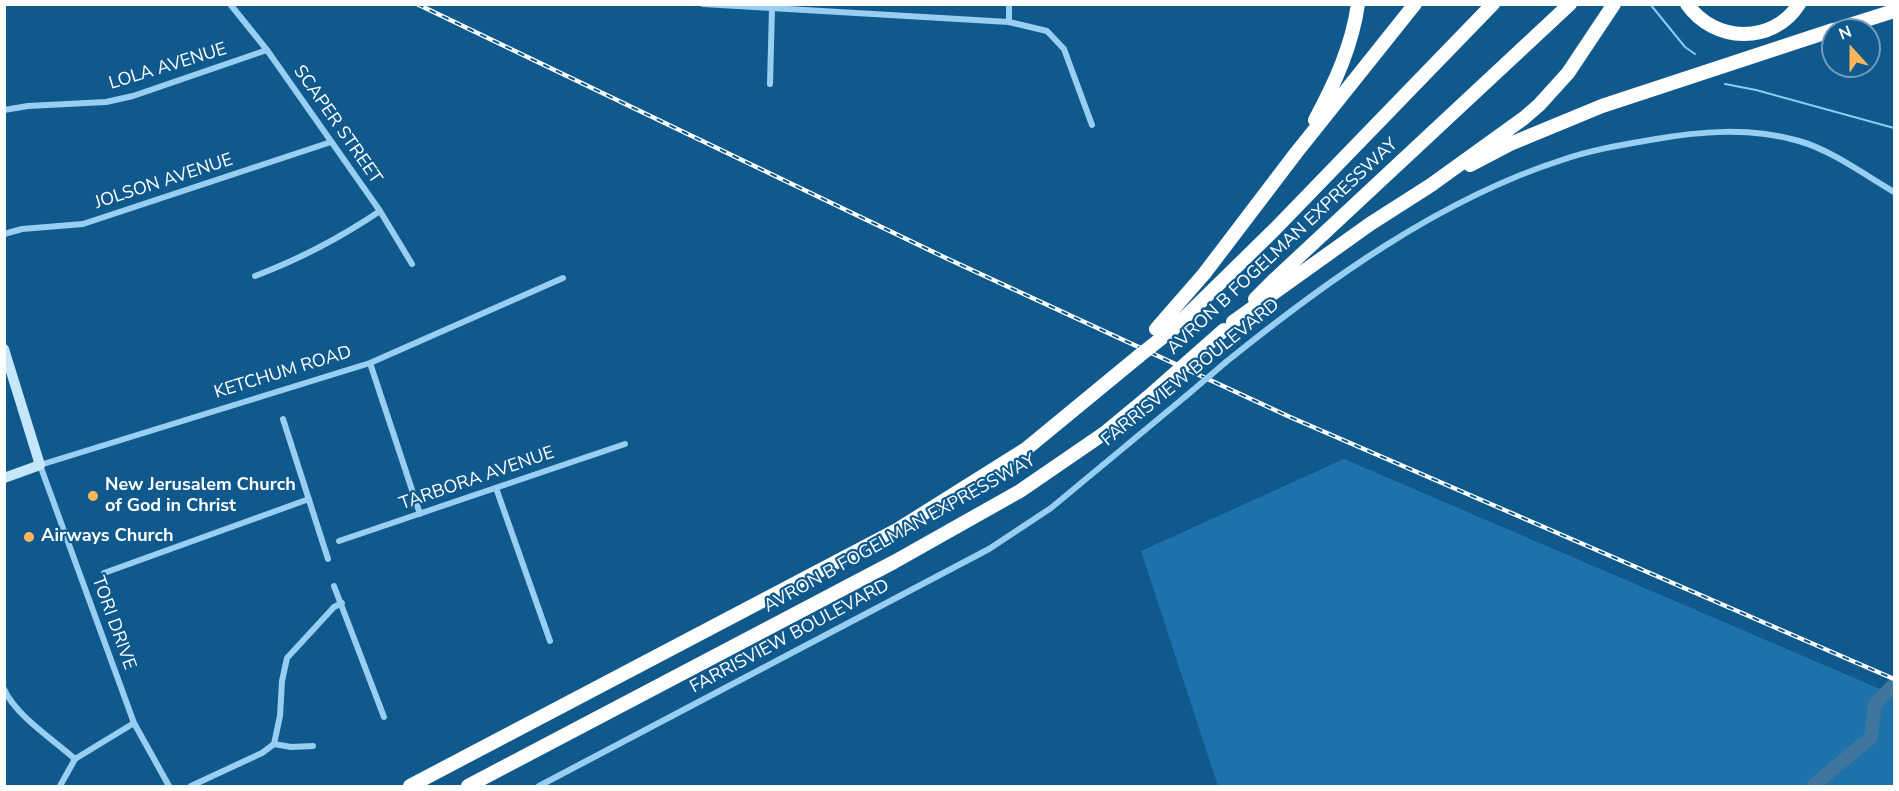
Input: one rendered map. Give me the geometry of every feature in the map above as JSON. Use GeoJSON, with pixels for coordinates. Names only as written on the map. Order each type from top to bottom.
{"type":"FeatureCollection","features":[{"type":"Feature","properties":{"kind":"highway"},"geometry":{"type":"LineString","coordinates":[[1296,153],[1338,73],[1351,37],[1358,4]]}},
{"type":"Feature","properties":{"kind":"highway"},"geometry":{"type":"LineString","coordinates":[[1350,86],[1408,4]]}},
{"type":"Feature","properties":{"kind":"highway"},"geometry":{"type":"LineString","coordinates":[[1139,356],[1156,329],[1204,274],[1296,153],[1415,4]]}},
{"type":"Feature","properties":{"kind":"highway","name":"AVRON B FOGELMAN EXPRESSWAY"},"geometry":{"type":"LineString","coordinates":[[410,786],[897,530],[1026,449],[1173,329],[1275,229],[1493,4]]}},
{"type":"Feature","properties":{"kind":"highway","name":"AVRON B FOGELMAN EXPRESSWAY"},"geometry":{"type":"LineString","coordinates":[[468,786],[894,562],[1020,491],[1106,432],[1148,398],[1228,326],[1275,279],[1570,4]]}},
{"type":"Feature","properties":{"kind":"highway"},"geometry":{"type":"LineString","coordinates":[[1228,326],[1370,224],[1431,185],[1539,105],[1568,73],[1614,4]]}},
{"type":"Feature","properties":{"kind":"highway"},"geometry":{"type":"LineString","coordinates":[[1687,4],[1698,18],[1716,29],[1745,35],[1780,25],[1799,4]]}},
{"type":"Feature","properties":{"kind":"highway"},"geometry":{"type":"LineString","coordinates":[[1872,18],[1894,11]]}},
{"type":"Feature","properties":{"kind":"highway"},"geometry":{"type":"LineString","coordinates":[[1431,185],[1510,144],[1569,119],[1821,34]]}},
{"type":"Feature","properties":{"kind":"main road"},"geometry":{"type":"LineString","coordinates":[[4,350],[40,465]]}},
{"type":"Feature","properties":{"kind":"main road","name":"KETCHUM ROAD"},"geometry":{"type":"LineString","coordinates":[[4,478],[40,465]]}},
{"type":"Feature","properties":{"kind":"street"},"geometry":{"type":"LineString","coordinates":[[703,4],[1009,22],[1047,31],[1064,49],[1092,125]]}},
{"type":"Feature","properties":{"kind":"street"},"geometry":{"type":"LineString","coordinates":[[1009,4],[1009,22]]}},
{"type":"Feature","properties":{"kind":"street","name":"SCAPER STREET"},"geometry":{"type":"LineString","coordinates":[[232,6],[267,51],[380,211],[412,264]]}},
{"type":"Feature","properties":{"kind":"street"},"geometry":{"type":"LineString","coordinates":[[770,84],[772,8]]}},
{"type":"Feature","properties":{"kind":"street","name":"LOLA AVENUE"},"geometry":{"type":"LineString","coordinates":[[4,110],[28,106],[106,102],[133,96],[267,51]]}},
{"type":"Feature","properties":{"kind":"street","name":"FARRISVIEW BOULEVARD"},"geometry":{"type":"LineString","coordinates":[[539,786],[989,549],[1051,508],[1226,362],[1309,297],[1370,256],[1419,227],[1462,203],[1521,175],[1590,152],[1685,134],[1726,131],[1759,133],[1801,142],[1855,168],[1894,192]]}},
{"type":"Feature","properties":{"kind":"street","name":"JOLSON AVENUE"},"geometry":{"type":"LineString","coordinates":[[4,234],[22,229],[83,224],[331,142]]}},
{"type":"Feature","properties":{"kind":"street"},"geometry":{"type":"LineString","coordinates":[[255,276],[293,262],[345,234],[380,211]]}},
{"type":"Feature","properties":{"kind":"street","name":"KETCHUM ROAD"},"geometry":{"type":"LineString","coordinates":[[40,465],[370,363],[563,278]]}},
{"type":"Feature","properties":{"kind":"street"},"geometry":{"type":"LineString","coordinates":[[370,363],[420,514]]}},
{"type":"Feature","properties":{"kind":"street"},"geometry":{"type":"LineString","coordinates":[[283,419],[328,559]]}},
{"type":"Feature","properties":{"kind":"street","name":"TARBORA AVENUE"},"geometry":{"type":"LineString","coordinates":[[339,541],[625,444]]}},
{"type":"Feature","properties":{"kind":"street","name":"TORI DRIVE"},"geometry":{"type":"LineString","coordinates":[[40,465],[134,723],[169,786]]}},
{"type":"Feature","properties":{"kind":"street"},"geometry":{"type":"LineString","coordinates":[[496,488],[550,641]]}},
{"type":"Feature","properties":{"kind":"street"},"geometry":{"type":"LineString","coordinates":[[104,573],[309,499]]}},
{"type":"Feature","properties":{"kind":"street"},"geometry":{"type":"LineString","coordinates":[[334,586],[384,717]]}},
{"type":"Feature","properties":{"kind":"street"},"geometry":{"type":"LineString","coordinates":[[191,786],[262,753],[274,744],[287,658],[334,607],[342,603]]}},
{"type":"Feature","properties":{"kind":"street"},"geometry":{"type":"LineString","coordinates":[[4,688],[23,714],[75,759]]}},
{"type":"Feature","properties":{"kind":"street"},"geometry":{"type":"LineString","coordinates":[[60,786],[75,759],[134,723]]}},
{"type":"Feature","properties":{"kind":"street"},"geometry":{"type":"LineString","coordinates":[[274,744],[291,747],[313,746]]}},
{"type":"Feature","properties":{"kind":"shaded area"},"geometry":{"type":"Polygon","coordinates":[[[1344,459],[1894,695],[1894,786],[1218,786],[1141,551],[1344,459]]]}},
{"type":"Feature","properties":{"kind":"waterway"},"geometry":{"type":"LineString","coordinates":[[1650,4],[1685,47],[1695,54]]}},
{"type":"Feature","properties":{"kind":"waterway"},"geometry":{"type":"LineString","coordinates":[[1725,84],[1756,90],[1894,128]]}},
{"type":"Feature","properties":{"kind":"waterway"},"geometry":{"type":"LineString","coordinates":[[1813,786],[1871,737],[1875,704],[1894,685]]}},
{"type":"Feature","properties":{"kind":"railway"},"geometry":{"type":"LineString","coordinates":[[417,4],[948,259],[1290,417],[1894,679]]}},
{"type":"Feature","properties":{"kind":"place","name":"New Jerusalem Church of God in Christ"},"geometry":{"type":"Point","coordinates":[93,496]}},
{"type":"Feature","properties":{"kind":"place","name":"Airways Church"},"geometry":{"type":"Point","coordinates":[29,537]}}]}
